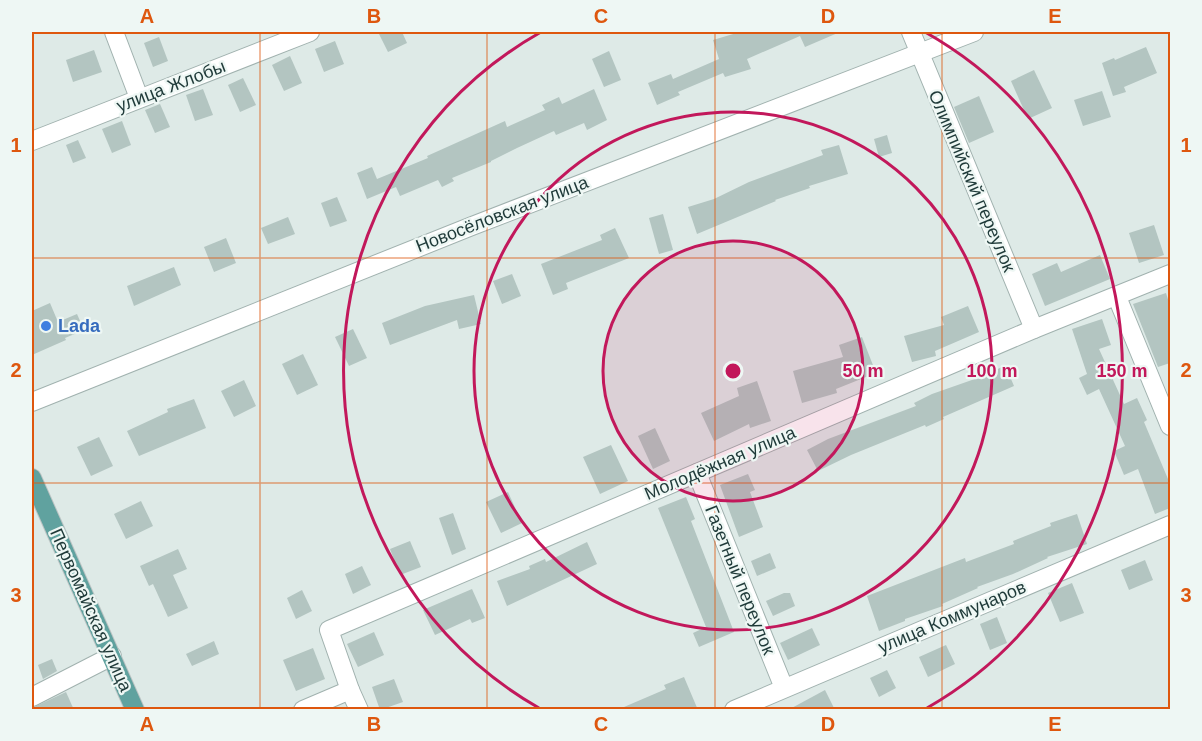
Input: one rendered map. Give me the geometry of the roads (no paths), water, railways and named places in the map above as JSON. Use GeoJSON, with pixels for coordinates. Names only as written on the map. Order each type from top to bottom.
{"type":"FeatureCollection","features":[{"type":"Feature","properties":{"kind":"main road","name":"Первомайская улица"},"geometry":{"type":"LineString","coordinates":[[32,478],[135,710]]}},
{"type":"Feature","properties":{"kind":"street"},"geometry":{"type":"LineString","coordinates":[[114,32],[139,98]]}},
{"type":"Feature","properties":{"kind":"street","name":"улица Жлобы"},"geometry":{"type":"LineString","coordinates":[[32,141],[310,32]]}},
{"type":"Feature","properties":{"kind":"street","name":"Олимпийский переулок"},"geometry":{"type":"LineString","coordinates":[[911,32],[1034,329]]}},
{"type":"Feature","properties":{"kind":"street","name":"Новосёловская улица"},"geometry":{"type":"LineString","coordinates":[[32,402],[471,226],[974,32]]}},
{"type":"Feature","properties":{"kind":"street","name":"Молодёжная улица"},"geometry":{"type":"LineString","coordinates":[[350,690],[329,630],[1034,329],[1170,274]]}},
{"type":"Feature","properties":{"kind":"street"},"geometry":{"type":"LineString","coordinates":[[1117,297],[1170,426]]}},
{"type":"Feature","properties":{"kind":"street","name":"Газетный переулок"},"geometry":{"type":"LineString","coordinates":[[697,473],[784,688]]}},
{"type":"Feature","properties":{"kind":"street","name":"улица Коммунаров"},"geometry":{"type":"LineString","coordinates":[[734,710],[1170,525]]}},
{"type":"Feature","properties":{"kind":"street"},"geometry":{"type":"LineString","coordinates":[[32,697],[112,656]]}},
{"type":"Feature","properties":{"kind":"street"},"geometry":{"type":"LineString","coordinates":[[303,710],[350,690],[359,710]]}},
{"type":"Feature","properties":{"kind":"place","name":"Lada"},"geometry":{"type":"Point","coordinates":[46,326]}}]}
